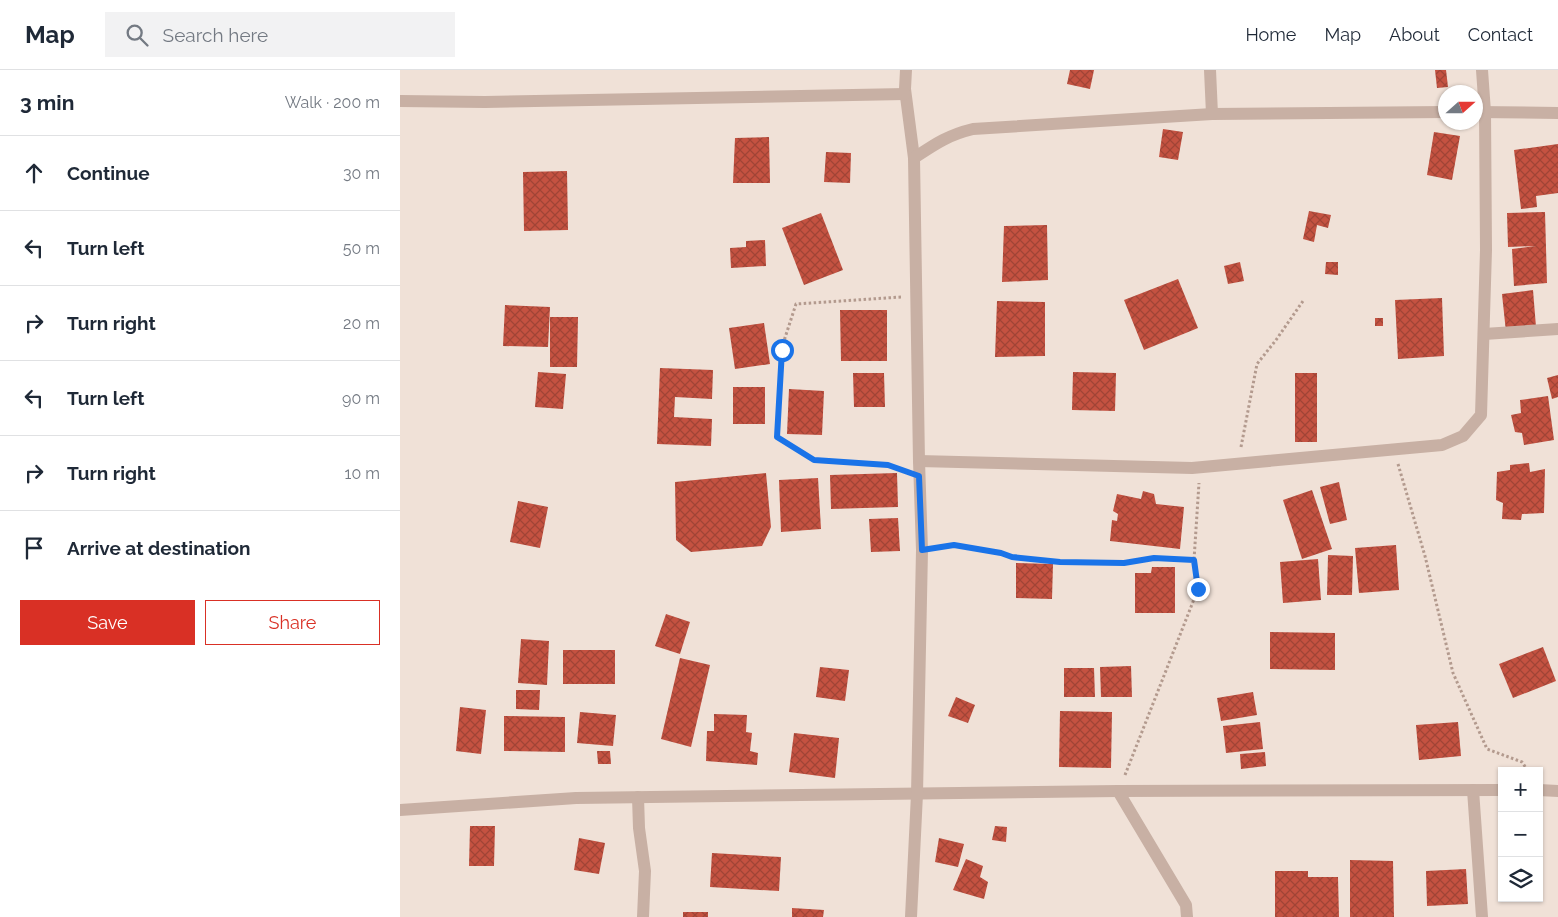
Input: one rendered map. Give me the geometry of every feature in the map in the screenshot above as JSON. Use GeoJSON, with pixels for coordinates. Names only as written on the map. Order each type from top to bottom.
{"type":"FeatureCollection","features":[{"type":"Feature","properties":{"kind":"street"},"geometry":{"type":"LineString","coordinates":[[906,70],[905,94],[914,158],[922,550],[917,794],[911,917]]}},
{"type":"Feature","properties":{"kind":"street"},"geometry":{"type":"LineString","coordinates":[[1210,70],[1212,114]]}},
{"type":"Feature","properties":{"kind":"street"},"geometry":{"type":"LineString","coordinates":[[1481,85],[1482,70]]}},
{"type":"Feature","properties":{"kind":"street"},"geometry":{"type":"LineString","coordinates":[[400,101],[485,102],[905,94]]}},
{"type":"Feature","properties":{"kind":"street"},"geometry":{"type":"LineString","coordinates":[[914,158],[943,138],[973,128],[1212,114],[1438,112]]}},
{"type":"Feature","properties":{"kind":"street"},"geometry":{"type":"LineString","coordinates":[[1483,112],[1558,113]]}},
{"type":"Feature","properties":{"kind":"street"},"geometry":{"type":"LineString","coordinates":[[919,461],[1200,467],[1442,445],[1463,436],[1481,415],[1486,250],[1481,130]]}},
{"type":"Feature","properties":{"kind":"street"},"geometry":{"type":"LineString","coordinates":[[1484,334],[1558,329]]}},
{"type":"Feature","properties":{"kind":"street"},"geometry":{"type":"LineString","coordinates":[[1473,790],[1482,917]]}},
{"type":"Feature","properties":{"kind":"street"},"geometry":{"type":"LineString","coordinates":[[400,810],[576,798],[1118,791],[1498,790]]}},
{"type":"Feature","properties":{"kind":"street"},"geometry":{"type":"LineString","coordinates":[[1543,790],[1558,791]]}},
{"type":"Feature","properties":{"kind":"street"},"geometry":{"type":"LineString","coordinates":[[1118,791],[1186,906],[1187,917]]}},
{"type":"Feature","properties":{"kind":"street"},"geometry":{"type":"LineString","coordinates":[[638,797],[639,828],[645,872],[643,917]]}},
{"type":"Feature","properties":{"kind":"path"},"geometry":{"type":"LineString","coordinates":[[916,296],[796,304],[782,350],[777,437],[814,460],[888,465],[919,476]]}},
{"type":"Feature","properties":{"kind":"path"},"geometry":{"type":"LineString","coordinates":[[1238,464],[1257,364],[1303,301]]}},
{"type":"Feature","properties":{"kind":"path"},"geometry":{"type":"LineString","coordinates":[[1394,450],[1425,556],[1453,673],[1487,749],[1522,762],[1525,767]]}},
{"type":"Feature","properties":{"kind":"path"},"geometry":{"type":"LineString","coordinates":[[1118,791],[1198,589],[1194,560],[1200,467]]}},
{"type":"Feature","properties":{"kind":"path"},"geometry":{"type":"LineString","coordinates":[[922,550],[954,545],[1001,553],[1012,557],[1060,562],[1124,563],[1154,558],[1194,560]]}},
{"type":"Feature","properties":{"kind":"building"},"geometry":{"type":"Polygon","coordinates":[[[1070,70],[1094,70],[1090,89],[1067,84],[1070,70]]]}},
{"type":"Feature","properties":{"kind":"building"},"geometry":{"type":"Polygon","coordinates":[[[1435,70],[1446,70],[1448,85],[1438,85],[1437,88],[1435,70]]]}},
{"type":"Feature","properties":{"kind":"building"},"geometry":{"type":"Polygon","coordinates":[[[1163,129],[1183,132],[1178,160],[1159,157],[1163,129]]]}},
{"type":"Feature","properties":{"kind":"building"},"geometry":{"type":"Polygon","coordinates":[[[1434,132],[1460,136],[1452,180],[1427,175],[1434,132]]]}},
{"type":"Feature","properties":{"kind":"building"},"geometry":{"type":"Polygon","coordinates":[[[769,137],[770,183],[733,183],[735,138],[769,137]]]}},
{"type":"Feature","properties":{"kind":"building"},"geometry":{"type":"Polygon","coordinates":[[[1558,144],[1558,193],[1536,196],[1537,207],[1521,209],[1514,150],[1558,144]]]}},
{"type":"Feature","properties":{"kind":"building"},"geometry":{"type":"Polygon","coordinates":[[[826,152],[851,153],[850,183],[824,182],[826,152]]]}},
{"type":"Feature","properties":{"kind":"building"},"geometry":{"type":"Polygon","coordinates":[[[567,171],[568,230],[524,231],[523,172],[567,171]]]}},
{"type":"Feature","properties":{"kind":"building"},"geometry":{"type":"Polygon","coordinates":[[[1309,211],[1331,215],[1328,228],[1317,225],[1314,242],[1303,239],[1309,211]]]}},
{"type":"Feature","properties":{"kind":"building"},"geometry":{"type":"Polygon","coordinates":[[[1545,212],[1547,283],[1514,286],[1512,249],[1536,246],[1508,247],[1507,213],[1545,212]]]}},
{"type":"Feature","properties":{"kind":"building"},"geometry":{"type":"Polygon","coordinates":[[[821,213],[843,270],[804,285],[782,228],[821,213]]]}},
{"type":"Feature","properties":{"kind":"building"},"geometry":{"type":"Polygon","coordinates":[[[1047,225],[1048,280],[1002,282],[1004,226],[1047,225]]]}},
{"type":"Feature","properties":{"kind":"building"},"geometry":{"type":"Polygon","coordinates":[[[765,240],[766,266],[731,268],[730,248],[746,247],[746,241],[765,240]]]}},
{"type":"Feature","properties":{"kind":"building"},"geometry":{"type":"Polygon","coordinates":[[[1240,262],[1244,281],[1228,284],[1224,266],[1240,262]]]}},
{"type":"Feature","properties":{"kind":"building"},"geometry":{"type":"Polygon","coordinates":[[[1326,262],[1338,262],[1338,275],[1325,274],[1326,262]]]}},
{"type":"Feature","properties":{"kind":"building"},"geometry":{"type":"Polygon","coordinates":[[[1178,279],[1198,328],[1144,350],[1124,300],[1178,279]]]}},
{"type":"Feature","properties":{"kind":"building"},"geometry":{"type":"Polygon","coordinates":[[[1533,290],[1536,327],[1506,332],[1502,294],[1533,290]]]}},
{"type":"Feature","properties":{"kind":"building"},"geometry":{"type":"Polygon","coordinates":[[[1442,298],[1444,356],[1398,359],[1395,300],[1442,298]]]}},
{"type":"Feature","properties":{"kind":"building"},"geometry":{"type":"Polygon","coordinates":[[[997,301],[1045,302],[1045,356],[995,357],[997,301]]]}},
{"type":"Feature","properties":{"kind":"building"},"geometry":{"type":"Polygon","coordinates":[[[505,305],[550,307],[548,347],[503,346],[505,305]]]}},
{"type":"Feature","properties":{"kind":"building"},"geometry":{"type":"Polygon","coordinates":[[[840,310],[887,310],[887,361],[841,361],[840,310]]]}},
{"type":"Feature","properties":{"kind":"building"},"geometry":{"type":"Polygon","coordinates":[[[550,317],[578,317],[577,367],[550,367],[550,317]]]}},
{"type":"Feature","properties":{"kind":"building"},"geometry":{"type":"Polygon","coordinates":[[[1375,318],[1383,318],[1383,326],[1375,326],[1375,318]]]}},
{"type":"Feature","properties":{"kind":"building"},"geometry":{"type":"Polygon","coordinates":[[[764,323],[770,364],[735,369],[729,328],[764,323]]]}},
{"type":"Feature","properties":{"kind":"building"},"geometry":{"type":"Polygon","coordinates":[[[660,368],[713,370],[712,399],[675,397],[674,417],[712,419],[711,446],[657,444],[660,368]]]}},
{"type":"Feature","properties":{"kind":"building"},"geometry":{"type":"Polygon","coordinates":[[[538,372],[566,374],[563,409],[535,407],[538,372]]]}},
{"type":"Feature","properties":{"kind":"building"},"geometry":{"type":"Polygon","coordinates":[[[1073,372],[1116,373],[1115,411],[1072,410],[1073,372]]]}},
{"type":"Feature","properties":{"kind":"building"},"geometry":{"type":"Polygon","coordinates":[[[853,373],[884,373],[885,407],[854,407],[853,373]]]}},
{"type":"Feature","properties":{"kind":"building"},"geometry":{"type":"Polygon","coordinates":[[[1295,373],[1317,373],[1317,442],[1295,442],[1295,373]]]}},
{"type":"Feature","properties":{"kind":"building"},"geometry":{"type":"Polygon","coordinates":[[[1558,375],[1558,397],[1552,399],[1547,378],[1558,375]]]}},
{"type":"Feature","properties":{"kind":"building"},"geometry":{"type":"Polygon","coordinates":[[[733,387],[765,387],[765,424],[733,424],[733,387]]]}},
{"type":"Feature","properties":{"kind":"building"},"geometry":{"type":"Polygon","coordinates":[[[789,389],[824,391],[822,435],[787,434],[789,389]]]}},
{"type":"Feature","properties":{"kind":"building"},"geometry":{"type":"Polygon","coordinates":[[[1548,396],[1554,440],[1524,445],[1522,433],[1515,432],[1511,415],[1521,413],[1520,400],[1548,396]]]}},
{"type":"Feature","properties":{"kind":"building"},"geometry":{"type":"Polygon","coordinates":[[[1529,463],[1530,472],[1545,469],[1544,513],[1522,514],[1521,520],[1502,519],[1503,503],[1496,500],[1497,472],[1510,470],[1510,465],[1529,463]]]}},
{"type":"Feature","properties":{"kind":"building"},"geometry":{"type":"Polygon","coordinates":[[[766,473],[771,527],[762,546],[691,552],[676,540],[675,482],[766,473]]]}},
{"type":"Feature","properties":{"kind":"building"},"geometry":{"type":"Polygon","coordinates":[[[897,473],[898,507],[831,509],[830,475],[897,473]]]}},
{"type":"Feature","properties":{"kind":"building"},"geometry":{"type":"Polygon","coordinates":[[[818,478],[821,529],[781,532],[779,480],[818,478]]]}},
{"type":"Feature","properties":{"kind":"building"},"geometry":{"type":"Polygon","coordinates":[[[1339,482],[1347,520],[1330,524],[1320,487],[1339,482]]]}},
{"type":"Feature","properties":{"kind":"building"},"geometry":{"type":"Polygon","coordinates":[[[1312,490],[1332,549],[1302,559],[1283,500],[1312,490]]]}},
{"type":"Feature","properties":{"kind":"building"},"geometry":{"type":"Polygon","coordinates":[[[1143,491],[1154,494],[1156,504],[1184,507],[1180,549],[1110,541],[1112,520],[1117,521],[1118,514],[1113,511],[1117,494],[1141,499],[1143,491]]]}},
{"type":"Feature","properties":{"kind":"building"},"geometry":{"type":"Polygon","coordinates":[[[518,501],[548,507],[540,548],[510,542],[518,501]]]}},
{"type":"Feature","properties":{"kind":"building"},"geometry":{"type":"Polygon","coordinates":[[[898,518],[900,551],[871,552],[869,519],[898,518]]]}},
{"type":"Feature","properties":{"kind":"building"},"geometry":{"type":"Polygon","coordinates":[[[1396,545],[1399,590],[1359,593],[1355,548],[1396,545]]]}},
{"type":"Feature","properties":{"kind":"building"},"geometry":{"type":"Polygon","coordinates":[[[1328,555],[1353,556],[1352,595],[1327,595],[1328,555]]]}},
{"type":"Feature","properties":{"kind":"building"},"geometry":{"type":"Polygon","coordinates":[[[1318,559],[1321,600],[1283,603],[1280,562],[1318,559]]]}},
{"type":"Feature","properties":{"kind":"building"},"geometry":{"type":"Polygon","coordinates":[[[1016,563],[1053,564],[1052,599],[1016,598],[1016,563]]]}},
{"type":"Feature","properties":{"kind":"building"},"geometry":{"type":"Polygon","coordinates":[[[1152,567],[1175,567],[1175,613],[1135,613],[1135,573],[1151,573],[1152,567]]]}},
{"type":"Feature","properties":{"kind":"building"},"geometry":{"type":"Polygon","coordinates":[[[666,614],[690,622],[680,654],[655,646],[666,614]]]}},
{"type":"Feature","properties":{"kind":"building"},"geometry":{"type":"Polygon","coordinates":[[[1270,632],[1335,633],[1335,670],[1270,669],[1270,632]]]}},
{"type":"Feature","properties":{"kind":"building"},"geometry":{"type":"Polygon","coordinates":[[[521,639],[549,641],[547,685],[518,683],[521,639]]]}},
{"type":"Feature","properties":{"kind":"building"},"geometry":{"type":"Polygon","coordinates":[[[1543,647],[1556,681],[1513,698],[1499,664],[1543,647]]]}},
{"type":"Feature","properties":{"kind":"building"},"geometry":{"type":"Polygon","coordinates":[[[563,650],[615,650],[615,684],[563,684],[563,650]]]}},
{"type":"Feature","properties":{"kind":"building"},"geometry":{"type":"Polygon","coordinates":[[[680,658],[710,665],[691,747],[661,739],[680,658]]]}},
{"type":"Feature","properties":{"kind":"building"},"geometry":{"type":"Polygon","coordinates":[[[1131,666],[1132,697],[1101,697],[1100,667],[1131,666]]]}},
{"type":"Feature","properties":{"kind":"building"},"geometry":{"type":"Polygon","coordinates":[[[820,667],[849,670],[845,701],[816,697],[820,667]]]}},
{"type":"Feature","properties":{"kind":"building"},"geometry":{"type":"Polygon","coordinates":[[[1064,668],[1094,668],[1095,697],[1064,697],[1064,668]]]}},
{"type":"Feature","properties":{"kind":"building"},"geometry":{"type":"Polygon","coordinates":[[[516,690],[540,690],[539,710],[516,709],[516,690]]]}},
{"type":"Feature","properties":{"kind":"building"},"geometry":{"type":"Polygon","coordinates":[[[1253,692],[1257,715],[1221,721],[1217,698],[1253,692]]]}},
{"type":"Feature","properties":{"kind":"building"},"geometry":{"type":"Polygon","coordinates":[[[956,697],[975,705],[968,723],[948,716],[956,697]]]}},
{"type":"Feature","properties":{"kind":"building"},"geometry":{"type":"Polygon","coordinates":[[[460,707],[486,710],[481,754],[456,751],[460,707]]]}},
{"type":"Feature","properties":{"kind":"building"},"geometry":{"type":"Polygon","coordinates":[[[1060,711],[1112,712],[1111,768],[1059,767],[1060,711]]]}},
{"type":"Feature","properties":{"kind":"building"},"geometry":{"type":"Polygon","coordinates":[[[580,712],[616,715],[613,746],[577,743],[580,712]]]}},
{"type":"Feature","properties":{"kind":"building"},"geometry":{"type":"Polygon","coordinates":[[[714,714],[747,715],[746,732],[752,733],[750,751],[758,753],[757,765],[706,761],[707,731],[714,731],[714,714]]]}},
{"type":"Feature","properties":{"kind":"building"},"geometry":{"type":"Polygon","coordinates":[[[504,716],[565,717],[565,752],[504,751],[504,716]]]}},
{"type":"Feature","properties":{"kind":"building"},"geometry":{"type":"Polygon","coordinates":[[[1260,722],[1263,749],[1226,753],[1223,726],[1260,722]]]}},
{"type":"Feature","properties":{"kind":"building"},"geometry":{"type":"Polygon","coordinates":[[[1458,722],[1461,756],[1419,760],[1416,725],[1458,722]]]}},
{"type":"Feature","properties":{"kind":"building"},"geometry":{"type":"Polygon","coordinates":[[[794,733],[839,738],[835,778],[789,772],[794,733]]]}},
{"type":"Feature","properties":{"kind":"building"},"geometry":{"type":"Polygon","coordinates":[[[597,751],[610,751],[611,764],[598,764],[597,751]]]}},
{"type":"Feature","properties":{"kind":"building"},"geometry":{"type":"Polygon","coordinates":[[[1265,752],[1266,766],[1241,769],[1240,754],[1265,752]]]}},
{"type":"Feature","properties":{"kind":"building"},"geometry":{"type":"Polygon","coordinates":[[[470,826],[495,826],[494,866],[469,866],[470,826]]]}},
{"type":"Feature","properties":{"kind":"building"},"geometry":{"type":"Polygon","coordinates":[[[995,826],[1007,827],[1006,842],[992,840],[995,826]]]}},
{"type":"Feature","properties":{"kind":"building"},"geometry":{"type":"Polygon","coordinates":[[[579,838],[605,843],[599,874],[574,870],[579,838]]]}},
{"type":"Feature","properties":{"kind":"building"},"geometry":{"type":"Polygon","coordinates":[[[939,838],[964,844],[958,867],[935,862],[939,838]]]}},
{"type":"Feature","properties":{"kind":"building"},"geometry":{"type":"Polygon","coordinates":[[[712,853],[781,857],[779,891],[710,887],[712,853]]]}},
{"type":"Feature","properties":{"kind":"building"},"geometry":{"type":"Polygon","coordinates":[[[966,859],[983,866],[980,877],[988,882],[984,899],[953,890],[966,859]]]}},
{"type":"Feature","properties":{"kind":"building"},"geometry":{"type":"Polygon","coordinates":[[[1350,860],[1393,861],[1394,917],[1350,917],[1350,860]]]}},
{"type":"Feature","properties":{"kind":"building"},"geometry":{"type":"Polygon","coordinates":[[[1466,869],[1468,904],[1427,906],[1426,871],[1466,869]]]}},
{"type":"Feature","properties":{"kind":"building"},"geometry":{"type":"Polygon","coordinates":[[[1275,871],[1308,871],[1308,877],[1338,877],[1339,917],[1275,917],[1275,871]]]}},
{"type":"Feature","properties":{"kind":"building"},"geometry":{"type":"Polygon","coordinates":[[[792,908],[824,910],[823,917],[792,917],[792,908]]]}},
{"type":"Feature","properties":{"kind":"building"},"geometry":{"type":"Polygon","coordinates":[[[683,912],[708,912],[708,917],[683,917],[683,912]]]}},
{"type":"Feature","properties":{"kind":"route"},"geometry":{"type":"LineString","coordinates":[[782,350],[777,437],[814,460],[888,465],[919,476],[922,550],[954,545],[1001,553],[1012,557],[1060,562],[1124,563],[1154,558],[1194,560],[1198,589]]}}]}
